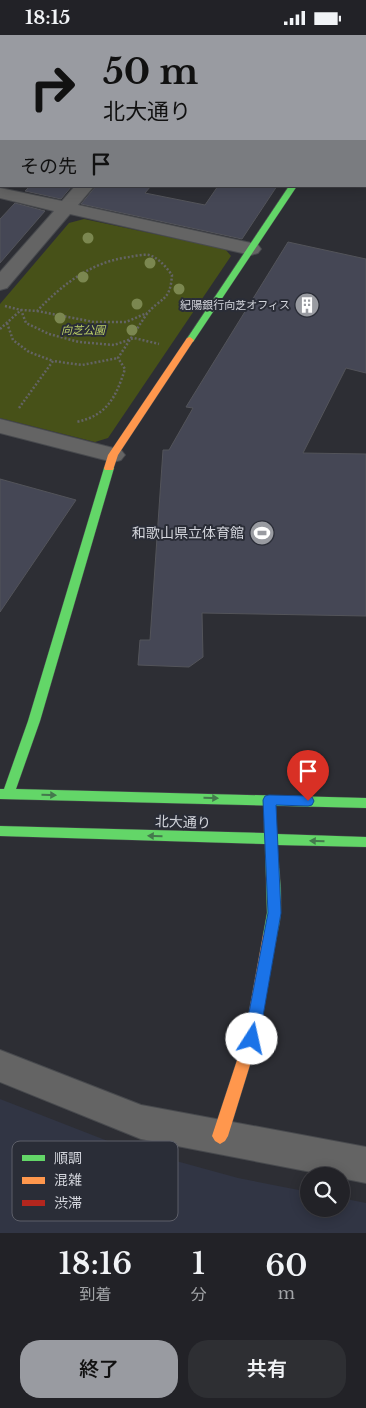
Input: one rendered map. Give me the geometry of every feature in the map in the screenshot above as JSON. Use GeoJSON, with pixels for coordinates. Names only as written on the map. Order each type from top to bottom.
{"type":"FeatureCollection","features":[{"type":"Feature","properties":{"kind":"street"},"geometry":{"type":"LineString","coordinates":[[0,284],[84,187]]}},
{"type":"Feature","properties":{"kind":"street"},"geometry":{"type":"LineString","coordinates":[[4,794],[34,721],[113,455],[292,187]]}},
{"type":"Feature","properties":{"kind":"street"},"geometry":{"type":"LineString","coordinates":[[0,193],[251,249]]}},
{"type":"Feature","properties":{"kind":"street"},"geometry":{"type":"LineString","coordinates":[[5,419],[113,455]]}},
{"type":"Feature","properties":{"kind":"street","name":"北大通り"},"geometry":{"type":"LineString","coordinates":[[4,794],[366,803]]}},
{"type":"Feature","properties":{"kind":"street"},"geometry":{"type":"LineString","coordinates":[[220,1136],[252,1039],[274,913],[269,800]]}},
{"type":"Feature","properties":{"kind":"street","name":"北大通り"},"geometry":{"type":"LineString","coordinates":[[0,831],[366,842]]}},
{"type":"Feature","properties":{"kind":"street"},"geometry":{"type":"LineString","coordinates":[[0,1066],[140,1122],[366,1165]]}},
{"type":"Feature","properties":{"kind":"path"},"geometry":{"type":"LineString","coordinates":[[0,304],[21,310],[37,311],[94,322],[126,322],[148,313],[167,299],[171,289],[172,275],[163,263],[148,255],[110,260],[84,271],[57,289],[37,311]]}},
{"type":"Feature","properties":{"kind":"path"},"geometry":{"type":"LineString","coordinates":[[21,310],[26,323],[49,334],[78,342],[114,345],[134,338],[184,349]]}},
{"type":"Feature","properties":{"kind":"path"},"geometry":{"type":"LineString","coordinates":[[0,329],[21,310]]}},
{"type":"Feature","properties":{"kind":"path"},"geometry":{"type":"LineString","coordinates":[[7,323],[13,339],[29,352],[53,361],[82,365],[118,358],[134,338],[148,313]]}},
{"type":"Feature","properties":{"kind":"path"},"geometry":{"type":"LineString","coordinates":[[69,420],[76,422],[93,418],[119,390],[125,369],[118,358]]}},
{"type":"Feature","properties":{"kind":"path"},"geometry":{"type":"LineString","coordinates":[[5,419],[19,408],[53,361]]}},
{"type":"Feature","properties":{"kind":"path"},"geometry":{"type":"LineString","coordinates":[[19,408],[28,410]]}},
{"type":"Feature","properties":{"kind":"path"},"geometry":{"type":"LineString","coordinates":[[5,419],[19,408]]}},
{"type":"Feature","properties":{"kind":"shaded area"},"geometry":{"type":"Polygon","coordinates":[[[0,1099],[108,1141],[12,1141],[12,1221],[178,1221],[178,1162],[238,1178],[300,1190],[300,1217],[350,1217],[350,1200],[366,1203],[366,1233],[0,1233],[0,1099]]]}},
{"type":"Feature","properties":{"kind":"green space","name":"向芝公園"},"geometry":{"type":"Polygon","coordinates":[[[84,219],[225,249],[231,256],[108,438],[95,442],[0,418],[0,304],[69,223],[84,219]]]}},
{"type":"Feature","properties":{"kind":"building"},"geometry":{"type":"Polygon","coordinates":[[[29,187],[71,187],[61,199],[25,191],[29,187]]]}},
{"type":"Feature","properties":{"kind":"building"},"geometry":{"type":"Polygon","coordinates":[[[95,187],[150,187],[145,193],[205,205],[217,187],[276,187],[242,239],[81,204],[95,187]]]}},
{"type":"Feature","properties":{"kind":"building"},"geometry":{"type":"Polygon","coordinates":[[[15,203],[45,211],[0,263],[0,219],[15,203]]]}},
{"type":"Feature","properties":{"kind":"building"},"geometry":{"type":"Polygon","coordinates":[[[288,242],[366,259],[366,373],[346,368],[303,453],[366,454],[366,616],[202,613],[203,657],[189,667],[138,665],[140,640],[150,640],[163,450],[169,450],[193,408],[186,407],[288,242]]]}},
{"type":"Feature","properties":{"kind":"building"},"geometry":{"type":"Polygon","coordinates":[[[0,479],[76,500],[0,612],[0,479]]]}},
{"type":"Feature","properties":{"kind":"traffic: fast"},"geometry":{"type":"LineString","coordinates":[[190,340],[292,187]]}},
{"type":"Feature","properties":{"kind":"traffic: fast"},"geometry":{"type":"LineString","coordinates":[[8,794],[34,721],[109,468]]}},
{"type":"Feature","properties":{"kind":"traffic: fast"},"geometry":{"type":"LineString","coordinates":[[0,794],[366,803]]}},
{"type":"Feature","properties":{"kind":"traffic: fast"},"geometry":{"type":"LineString","coordinates":[[270,821],[274,913],[270,935]]}},
{"type":"Feature","properties":{"kind":"traffic: fast"},"geometry":{"type":"LineString","coordinates":[[0,831],[366,842]]}},
{"type":"Feature","properties":{"kind":"traffic: slow"},"geometry":{"type":"LineString","coordinates":[[109,468],[113,455],[190,340]]}},
{"type":"Feature","properties":{"kind":"traffic: slow"},"geometry":{"type":"LineString","coordinates":[[220,1136],[251,1039],[270,935]]}},
{"type":"Feature","properties":{"kind":"place","name":"紀陽銀行向芝オフィス"},"geometry":{"type":"Point","coordinates":[307,305]}},
{"type":"Feature","properties":{"kind":"place","name":"和歌山県立体育館"},"geometry":{"type":"Point","coordinates":[262,533]}},
{"type":"Feature","properties":{"kind":"route"},"geometry":{"type":"LineString","coordinates":[[252,1039],[274,913],[269,800],[308,801]]}}]}
